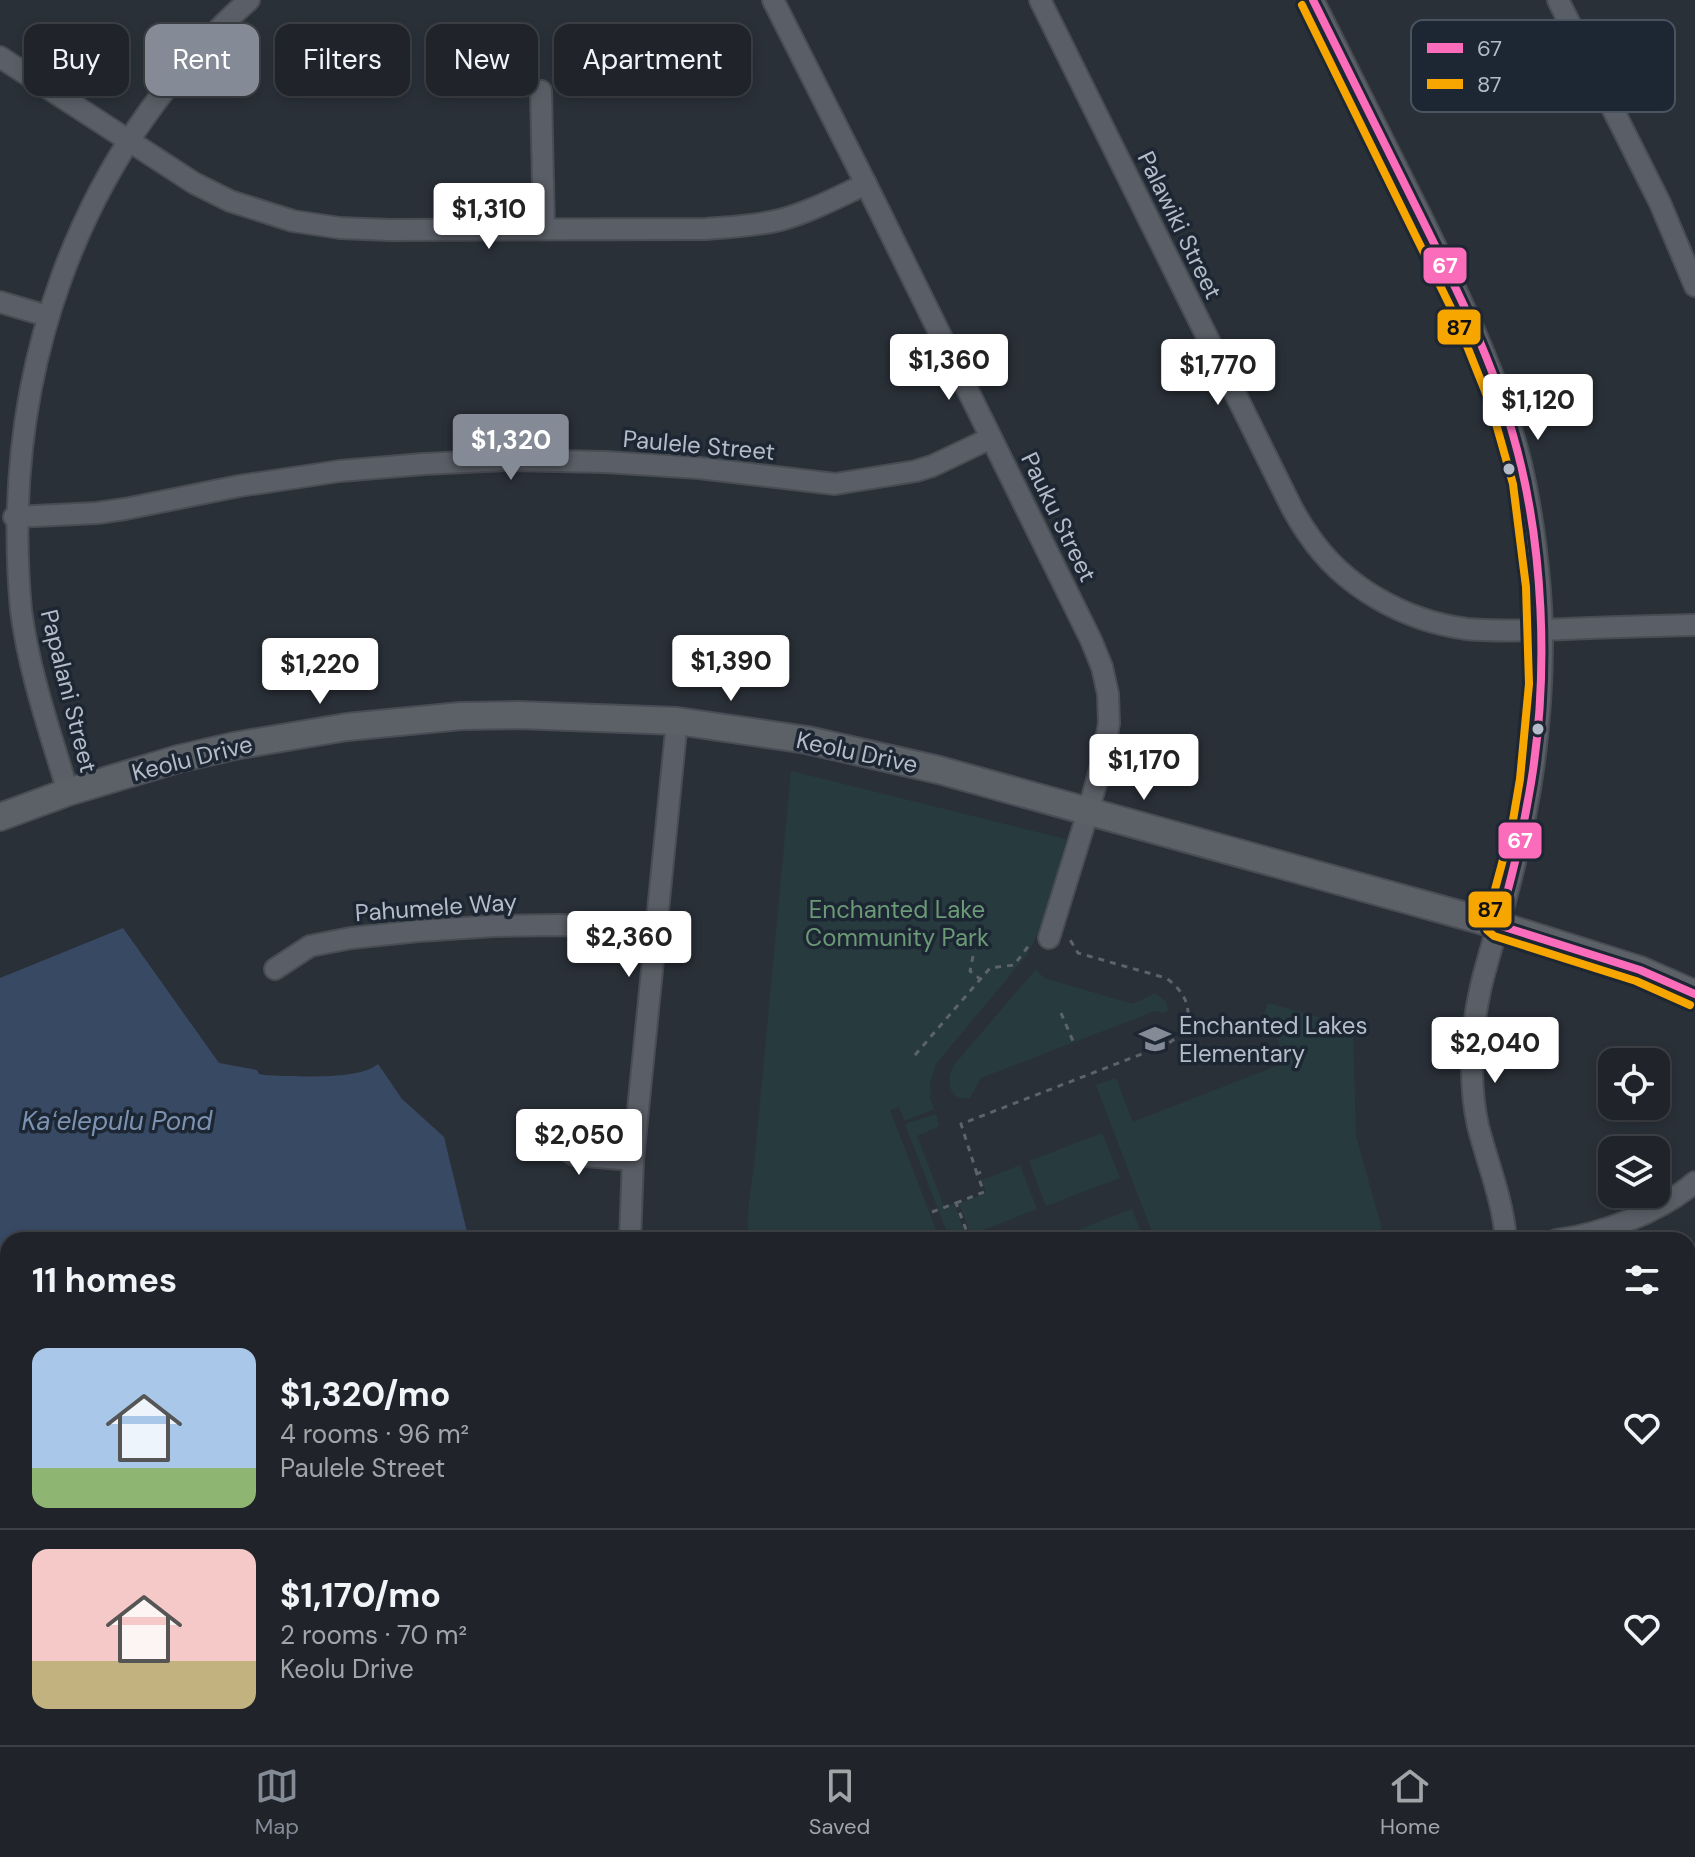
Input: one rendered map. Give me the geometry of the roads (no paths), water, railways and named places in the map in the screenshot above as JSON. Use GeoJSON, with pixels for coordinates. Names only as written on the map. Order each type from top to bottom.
{"type":"FeatureCollection","features":[{"type":"Feature","properties":{"kind":"main road","name":"Keolu Drive"},"geometry":{"type":"LineString","coordinates":[[0,817],[123,774],[192,756],[347,727],[461,716],[677,721],[777,735],[939,770],[1498,925],[1640,970],[1695,994]]}},
{"type":"Feature","properties":{"kind":"street","name":"Papalani Street"},"geometry":{"type":"LineString","coordinates":[[68,792],[28,654],[16,568],[15,482],[22,410],[33,353],[59,271],[76,231],[127,139],[186,62],[249,0]]}},
{"type":"Feature","properties":{"kind":"street","name":"Pauku Street"},"geometry":{"type":"LineString","coordinates":[[773,0],[1102,667],[1108,694],[1109,723],[1103,759],[1050,937]]}},
{"type":"Feature","properties":{"kind":"street","name":"Palawiki Street"},"geometry":{"type":"LineString","coordinates":[[1040,0],[1292,508],[1328,560],[1379,600],[1407,613],[1468,629],[1695,625]]}},
{"type":"Feature","properties":{"kind":"street"},"geometry":{"type":"LineString","coordinates":[[1313,0],[1447,271],[1496,385],[1521,466],[1536,561],[1542,629],[1540,711],[1532,784],[1508,892],[1485,967],[1473,1040],[1472,1069],[1478,1124],[1498,1191],[1505,1232]]}},
{"type":"Feature","properties":{"kind":"street"},"geometry":{"type":"LineString","coordinates":[[1558,0],[1568,20]]}},
{"type":"Feature","properties":{"kind":"street"},"geometry":{"type":"LineString","coordinates":[[0,57],[194,183],[230,201],[293,221],[340,228],[706,229],[754,225],[814,208],[866,184]]}},
{"type":"Feature","properties":{"kind":"street"},"geometry":{"type":"LineString","coordinates":[[541,91],[544,229]]}},
{"type":"Feature","properties":{"kind":"street"},"geometry":{"type":"LineString","coordinates":[[1614,112],[1660,203],[1695,286]]}},
{"type":"Feature","properties":{"kind":"street"},"geometry":{"type":"LineString","coordinates":[[0,302],[44,315]]}},
{"type":"Feature","properties":{"kind":"street","name":"Paulele Street"},"geometry":{"type":"LineString","coordinates":[[14,517],[97,513],[239,486],[340,471],[451,462],[605,462],[699,468],[835,484],[916,471],[991,438]]}},
{"type":"Feature","properties":{"kind":"street"},"geometry":{"type":"LineString","coordinates":[[630,1232],[633,1160],[677,721]]}},
{"type":"Feature","properties":{"kind":"street","name":"Pahumele Way"},"geometry":{"type":"LineString","coordinates":[[275,969],[310,946],[418,931],[560,925],[656,931]]}},
{"type":"Feature","properties":{"kind":"street"},"geometry":{"type":"LineString","coordinates":[[545,1136],[574,1155],[633,1160]]}},
{"type":"Feature","properties":{"kind":"street"},"geometry":{"type":"LineString","coordinates":[[1593,1232],[1628,1220],[1671,1199],[1695,1182]]}},
{"type":"Feature","properties":{"kind":"water","name":"Kaʻelepulu Pond"},"geometry":{"type":"Polygon","coordinates":[[[123,928],[219,1063],[257,1070],[265,1075],[307,1076],[356,1073],[378,1064],[402,1099],[444,1137],[467,1232],[0,1232],[0,978],[123,928]]]}},
{"type":"Feature","properties":{"kind":"place","name":"Enchanted Lakes Elementary"},"geometry":{"type":"Point","coordinates":[1155,1039]}},
{"type":"Feature","properties":{"kind":"park label","name":"Enchanted Lake Community Park"},"geometry":{"type":"Point","coordinates":[897,923]}}]}
